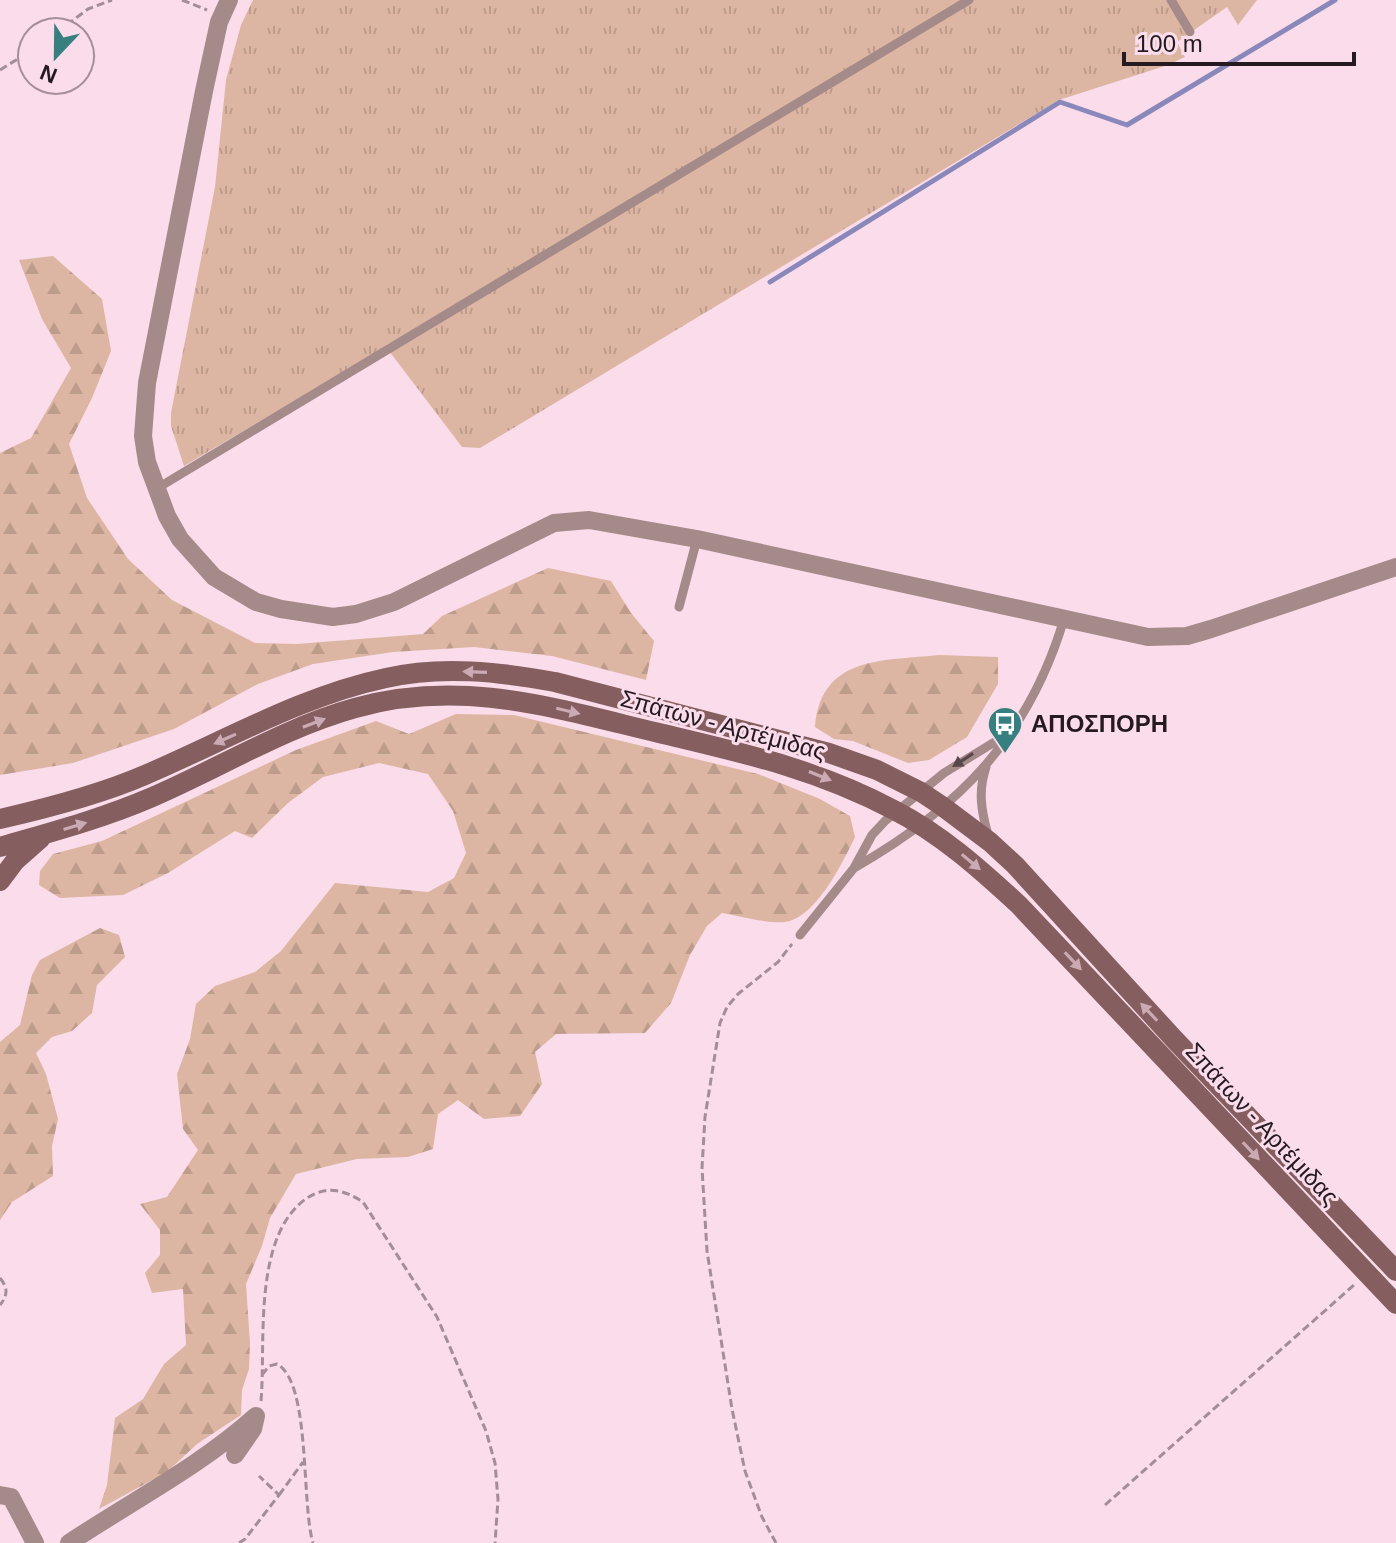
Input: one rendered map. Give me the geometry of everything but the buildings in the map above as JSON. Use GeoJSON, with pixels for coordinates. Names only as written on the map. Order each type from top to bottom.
{"type":"FeatureCollection","features":[{"type":"Feature","properties":{"kind":"main road","name":"Σπάτων - Αρτέμιδας"},"geometry":{"type":"LineString","coordinates":[[0,819],[142,777],[334,691],[389,677],[441,671],[510,674],[570,685],[829,753],[877,770],[921,792],[990,842],[1396,1271]]}},
{"type":"Feature","properties":{"kind":"main road","name":"Σπάτων - Αρτέμιδας"},"geometry":{"type":"LineString","coordinates":[[0,847],[84,823],[150,798],[288,733],[354,708],[407,697],[472,694],[537,704],[776,760],[827,779],[896,811],[967,857],[1019,905],[1396,1304]]}},
{"type":"Feature","properties":{"kind":"main road"},"geometry":{"type":"LineString","coordinates":[[0,881],[15,861],[46,835]]}},
{"type":"Feature","properties":{"kind":"street"},"geometry":{"type":"LineString","coordinates":[[225,8],[147,383],[143,436],[155,489],[180,539],[214,577],[256,602],[308,615],[333,617],[376,609],[554,523],[589,520],[697,539],[1148,637],[1187,636],[1396,567]]}},
{"type":"Feature","properties":{"kind":"street"},"geometry":{"type":"LineString","coordinates":[[235,1455],[253,1429],[256,1416]]}},
{"type":"Feature","properties":{"kind":"street"},"geometry":{"type":"LineString","coordinates":[[69,1543],[226,1443],[256,1416]]}},
{"type":"Feature","properties":{"kind":"street"},"geometry":{"type":"LineString","coordinates":[[0,1495],[11,1497],[35,1543]]}},
{"type":"Feature","properties":{"kind":"lane"},"geometry":{"type":"LineString","coordinates":[[155,489],[969,0]]}},
{"type":"Feature","properties":{"kind":"lane"},"geometry":{"type":"LineString","coordinates":[[1171,0],[1190,32]]}},
{"type":"Feature","properties":{"kind":"lane"},"geometry":{"type":"LineString","coordinates":[[679,607],[697,539]]}},
{"type":"Feature","properties":{"kind":"lane"},"geometry":{"type":"LineString","coordinates":[[854,868],[919,824],[987,765],[1020,721],[1039,687],[1064,619]]}},
{"type":"Feature","properties":{"kind":"lane"},"geometry":{"type":"LineString","coordinates":[[800,935],[854,868],[872,835],[896,811],[965,758],[1009,733]]}},
{"type":"Feature","properties":{"kind":"lane"},"geometry":{"type":"LineString","coordinates":[[987,765],[981,783],[980,802],[990,842]]}},
{"type":"Feature","properties":{"kind":"path"},"geometry":{"type":"LineString","coordinates":[[79,16],[112,0]]}},
{"type":"Feature","properties":{"kind":"path"},"geometry":{"type":"LineString","coordinates":[[182,0],[225,8]]}},
{"type":"Feature","properties":{"kind":"path"},"geometry":{"type":"LineString","coordinates":[[776,1543],[762,1517],[745,1471],[732,1409],[707,1251],[702,1168],[705,1117],[720,1023],[727,1007],[738,994],[778,962],[800,935]]}},
{"type":"Feature","properties":{"kind":"path"},"geometry":{"type":"LineString","coordinates":[[256,1416],[261,1401],[262,1316],[272,1254],[281,1228],[295,1207],[314,1194],[331,1188],[351,1194],[363,1202],[437,1317],[486,1431],[495,1463],[498,1499],[495,1543]]}},
{"type":"Feature","properties":{"kind":"path"},"geometry":{"type":"LineString","coordinates":[[1105,1505],[1367,1273]]}},
{"type":"Feature","properties":{"kind":"path"},"geometry":{"type":"LineString","coordinates":[[0,1278],[7,1294],[0,1305]]}},
{"type":"Feature","properties":{"kind":"path"},"geometry":{"type":"LineString","coordinates":[[262,1375],[269,1366],[277,1364],[286,1369],[293,1379],[302,1419],[307,1511],[313,1543]]}},
{"type":"Feature","properties":{"kind":"path"},"geometry":{"type":"LineString","coordinates":[[239,1543],[303,1462]]}},
{"type":"Feature","properties":{"kind":"path"},"geometry":{"type":"LineString","coordinates":[[259,1476],[279,1495]]}},
{"type":"Feature","properties":{"kind":"green space"},"geometry":{"type":"Polygon","coordinates":[[[253,0],[1257,0],[1238,25],[1227,7],[1177,42],[1185,57],[1059,100],[480,448],[462,447],[386,347],[184,466],[171,426],[171,413],[215,187],[226,80],[241,25],[253,0]]]}},
{"type":"Feature","properties":{"kind":"green space"},"geometry":{"type":"Polygon","coordinates":[[[53,256],[102,299],[111,351],[69,444],[87,498],[128,559],[172,600],[255,643],[297,644],[423,634],[442,616],[548,568],[611,581],[654,641],[646,680],[552,656],[474,647],[393,652],[313,664],[258,684],[174,729],[73,763],[0,775],[0,453],[31,438],[71,368],[42,319],[19,260],[53,256]]]}},
{"type":"Feature","properties":{"kind":"green space"},"geometry":{"type":"Polygon","coordinates":[[[939,655],[998,657],[998,684],[967,737],[929,760],[908,763],[853,741],[834,739],[815,727],[820,703],[829,686],[842,674],[877,661],[939,655]]]}},
{"type":"Feature","properties":{"kind":"green space"},"geometry":{"type":"Polygon","coordinates":[[[456,714],[514,715],[758,774],[820,799],[850,816],[855,837],[818,900],[796,918],[771,922],[722,913],[707,926],[690,955],[671,1003],[645,1033],[556,1034],[535,1052],[542,1084],[520,1116],[484,1119],[458,1100],[438,1114],[433,1149],[408,1157],[357,1159],[296,1174],[270,1218],[246,1284],[250,1343],[241,1415],[197,1444],[167,1472],[99,1509],[107,1485],[115,1418],[143,1399],[164,1364],[186,1345],[183,1289],[152,1293],[145,1273],[160,1255],[160,1230],[140,1204],[167,1197],[198,1150],[183,1129],[177,1074],[190,1039],[196,1004],[215,986],[255,972],[281,951],[335,883],[428,892],[454,878],[466,853],[453,811],[428,774],[379,763],[323,777],[288,803],[252,838],[235,831],[168,873],[123,895],[60,898],[39,885],[40,871],[53,854],[102,841],[296,750],[376,721],[409,734],[456,714]]]}},
{"type":"Feature","properties":{"kind":"green space"},"geometry":{"type":"Polygon","coordinates":[[[100,928],[119,935],[125,957],[97,985],[92,1013],[72,1031],[52,1037],[36,1053],[46,1074],[58,1119],[52,1146],[53,1176],[12,1202],[0,1220],[0,1042],[20,1025],[32,975],[40,960],[100,928]]]}},
{"type":"Feature","properties":{"kind":"waterway"},"geometry":{"type":"LineString","coordinates":[[770,282],[1060,102],[1127,125],[1335,0]]}},
{"type":"Feature","properties":{"kind":"place","name":"ΑΠΟΣΠΟΡΗ"},"geometry":{"type":"Point","coordinates":[1005,755]}}]}
